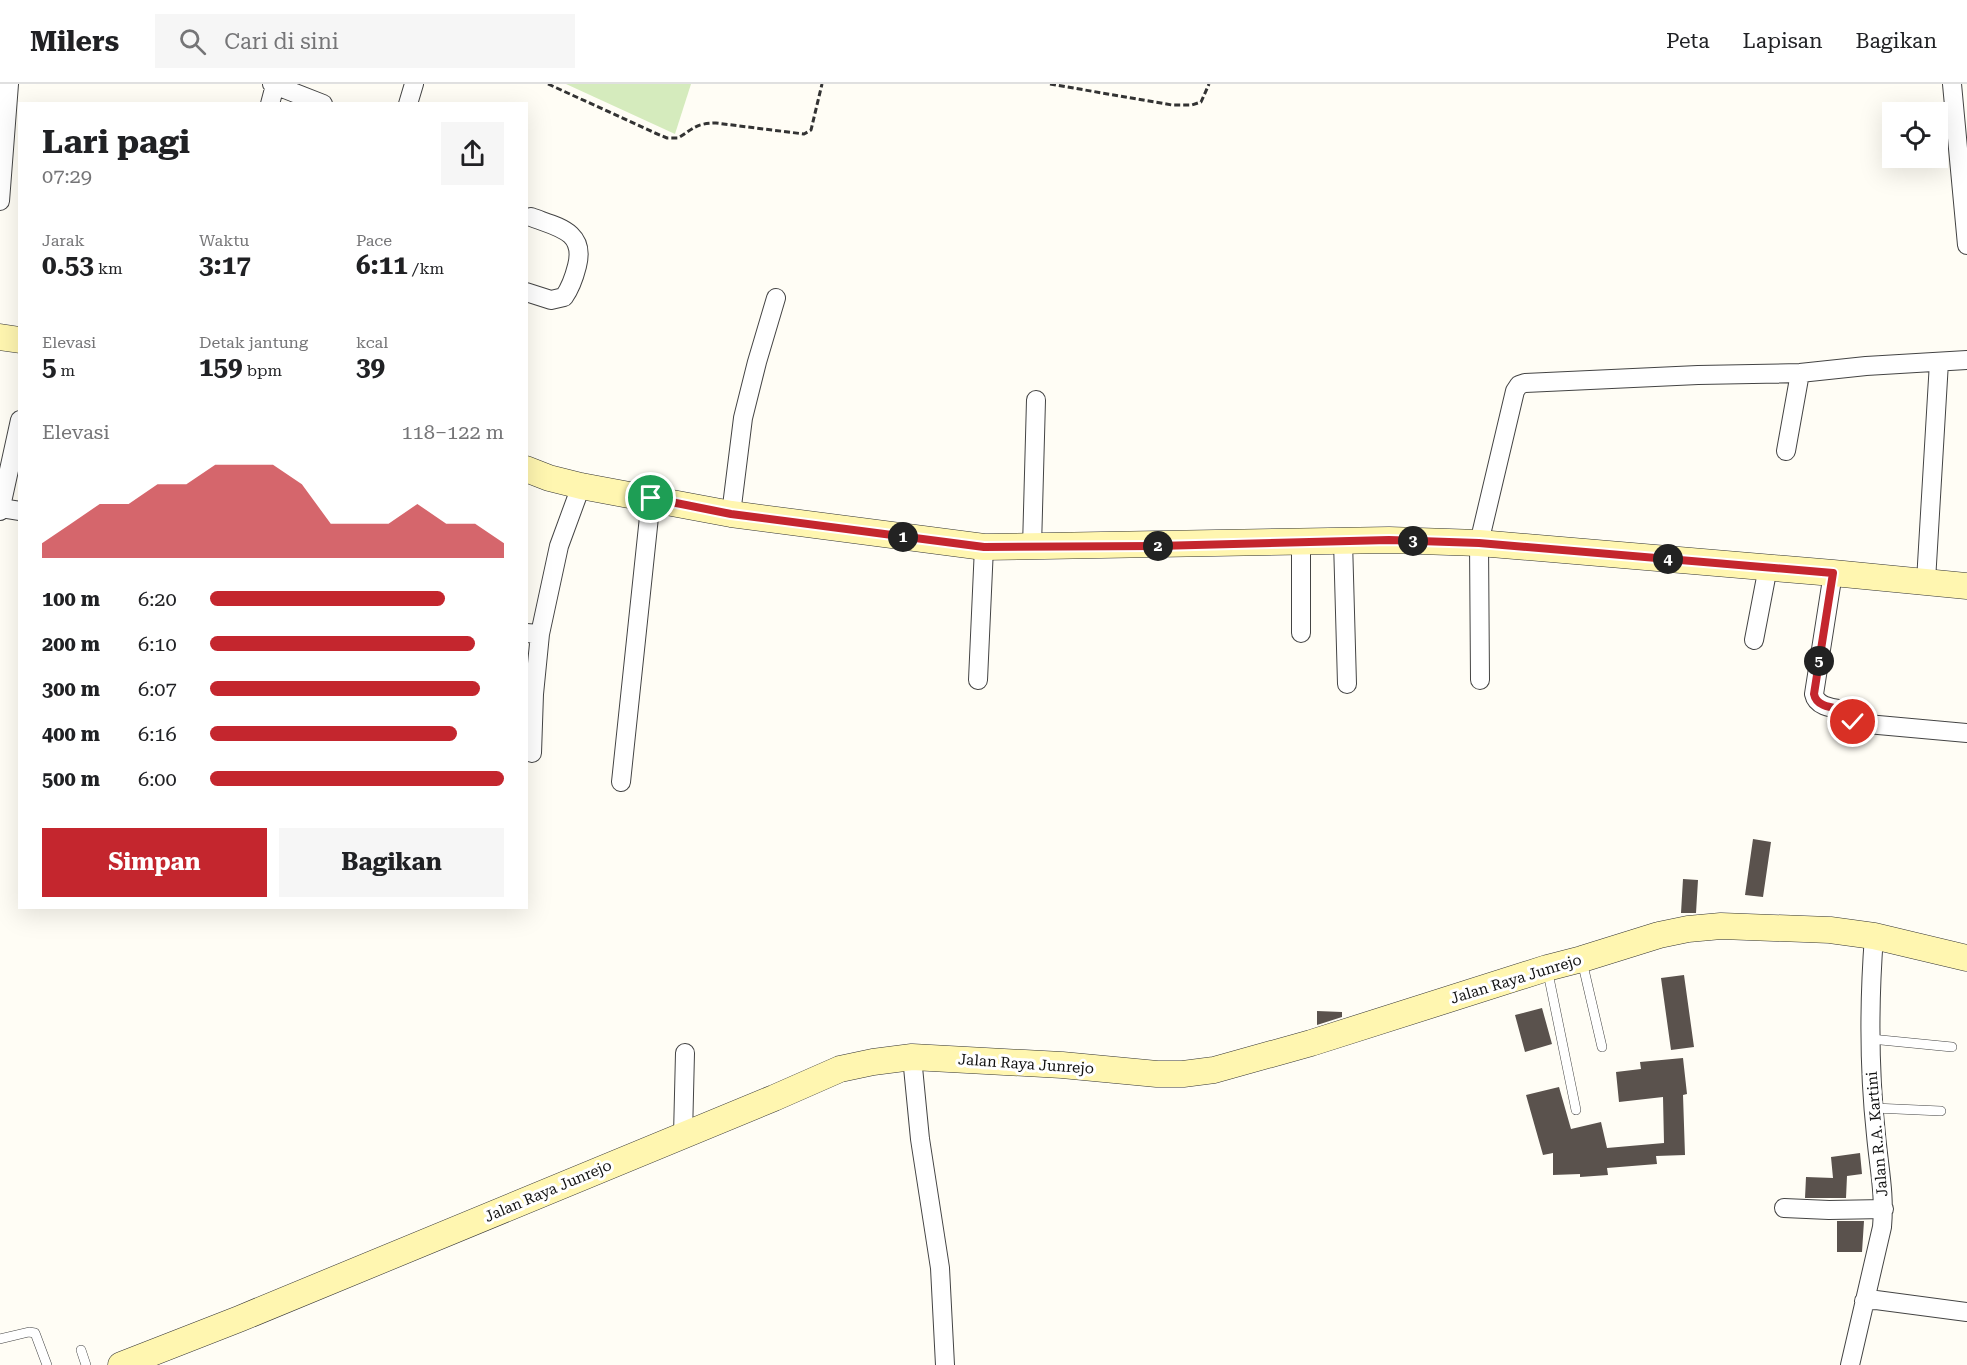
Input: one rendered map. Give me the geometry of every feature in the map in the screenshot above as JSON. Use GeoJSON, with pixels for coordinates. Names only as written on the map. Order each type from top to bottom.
{"type":"FeatureCollection","features":[{"type":"Feature","properties":{"kind":"street"},"geometry":{"type":"LineString","coordinates":[[0,201],[9,84]]}},
{"type":"Feature","properties":{"kind":"street"},"geometry":{"type":"LineString","coordinates":[[409,102],[414,84]]}},
{"type":"Feature","properties":{"kind":"street"},"geometry":{"type":"LineString","coordinates":[[1952,84],[1967,245]]}},
{"type":"Feature","properties":{"kind":"street"},"geometry":{"type":"LineString","coordinates":[[270,102],[273,85],[319,102]]}},
{"type":"Feature","properties":{"kind":"street"},"geometry":{"type":"LineString","coordinates":[[528,293],[551,300],[564,297],[571,287],[578,263],[579,248],[576,240],[565,230],[531,218]]}},
{"type":"Feature","properties":{"kind":"street"},"geometry":{"type":"LineString","coordinates":[[731,514],[743,418],[776,298]]}},
{"type":"Feature","properties":{"kind":"street"},"geometry":{"type":"LineString","coordinates":[[0,337],[18,340]]}},
{"type":"Feature","properties":{"kind":"street"},"geometry":{"type":"LineString","coordinates":[[1480,680],[1479,543],[1515,391],[1522,384],[1698,375],[1800,373],[1884,364],[1967,360]]}},
{"type":"Feature","properties":{"kind":"street"},"geometry":{"type":"LineString","coordinates":[[1926,581],[1939,362]]}},
{"type":"Feature","properties":{"kind":"street"},"geometry":{"type":"LineString","coordinates":[[1786,451],[1800,373]]}},
{"type":"Feature","properties":{"kind":"street"},"geometry":{"type":"LineString","coordinates":[[1032,547],[1036,400]]}},
{"type":"Feature","properties":{"kind":"street"},"geometry":{"type":"LineString","coordinates":[[18,429],[0,509],[18,511]]}},
{"type":"Feature","properties":{"kind":"street"},"geometry":{"type":"LineString","coordinates":[[528,470],[581,486],[731,514],[984,547],[1343,541],[1479,543],[1967,586]]}},
{"type":"Feature","properties":{"kind":"street"},"geometry":{"type":"LineString","coordinates":[[532,753],[533,634],[559,546],[581,486]]}},
{"type":"Feature","properties":{"kind":"street"},"geometry":{"type":"LineString","coordinates":[[621,782],[651,498]]}},
{"type":"Feature","properties":{"kind":"street"},"geometry":{"type":"LineString","coordinates":[[1343,541],[1347,684]]}},
{"type":"Feature","properties":{"kind":"street"},"geometry":{"type":"LineString","coordinates":[[1301,542],[1301,633]]}},
{"type":"Feature","properties":{"kind":"street"},"geometry":{"type":"LineString","coordinates":[[978,680],[984,547]]}},
{"type":"Feature","properties":{"kind":"street"},"geometry":{"type":"LineString","coordinates":[[1754,640],[1768,567]]}},
{"type":"Feature","properties":{"kind":"street"},"geometry":{"type":"LineString","coordinates":[[1833,573],[1814,694],[1820,705],[1851,711],[1853,721],[1856,723],[1967,733]]}},
{"type":"Feature","properties":{"kind":"street","name":"Jalan Raya Junrejo"},"geometry":{"type":"LineString","coordinates":[[121,1365],[239,1319],[840,1069],[912,1057],[1062,1065],[1157,1074],[1183,1074],[1214,1070],[1311,1043],[1546,968],[1659,935],[1688,929],[1721,926],[1830,930],[1874,936],[1967,958]]}},
{"type":"Feature","properties":{"kind":"street","name":"Jalan R.A. Kartini"},"geometry":{"type":"LineString","coordinates":[[1850,1365],[1882,1227],[1884,1209],[1876,1137],[1871,1039],[1874,936]]}},
{"type":"Feature","properties":{"kind":"street"},"geometry":{"type":"LineString","coordinates":[[683,1135],[685,1053]]}},
{"type":"Feature","properties":{"kind":"street"},"geometry":{"type":"LineString","coordinates":[[912,1057],[921,1150],[940,1268],[945,1365]]}},
{"type":"Feature","properties":{"kind":"street"},"geometry":{"type":"LineString","coordinates":[[1784,1208],[1884,1209]]}},
{"type":"Feature","properties":{"kind":"street"},"geometry":{"type":"LineString","coordinates":[[1864,1300],[1967,1312]]}},
{"type":"Feature","properties":{"kind":"lane"},"geometry":{"type":"LineString","coordinates":[[1582,959],[1602,1047]]}},
{"type":"Feature","properties":{"kind":"lane"},"geometry":{"type":"LineString","coordinates":[[1546,968],[1576,1110]]}},
{"type":"Feature","properties":{"kind":"lane"},"geometry":{"type":"LineString","coordinates":[[1871,1039],[1953,1047]]}},
{"type":"Feature","properties":{"kind":"lane"},"geometry":{"type":"LineString","coordinates":[[1874,1108],[1941,1111]]}},
{"type":"Feature","properties":{"kind":"lane"},"geometry":{"type":"LineString","coordinates":[[0,1339],[30,1332],[35,1333],[47,1365]]}},
{"type":"Feature","properties":{"kind":"lane"},"geometry":{"type":"LineString","coordinates":[[81,1350],[86,1365]]}},
{"type":"Feature","properties":{"kind":"path"},"geometry":{"type":"LineString","coordinates":[[548,84],[667,138],[678,138],[693,127],[705,123],[804,134],[811,130],[822,84]]}},
{"type":"Feature","properties":{"kind":"path"},"geometry":{"type":"LineString","coordinates":[[1050,84],[1172,105],[1192,105],[1201,102],[1209,84]]}},
{"type":"Feature","properties":{"kind":"green space"},"geometry":{"type":"Polygon","coordinates":[[[566,84],[691,84],[675,134],[566,84]]]}},
{"type":"Feature","properties":{"kind":"building"},"geometry":{"type":"Polygon","coordinates":[[[1753,839],[1771,842],[1763,897],[1745,895],[1753,839]]]}},
{"type":"Feature","properties":{"kind":"building"},"geometry":{"type":"Polygon","coordinates":[[[1683,879],[1698,880],[1696,913],[1681,913],[1683,879]]]}},
{"type":"Feature","properties":{"kind":"building"},"geometry":{"type":"Polygon","coordinates":[[[1684,975],[1694,1047],[1671,1050],[1661,978],[1684,975]]]}},
{"type":"Feature","properties":{"kind":"building"},"geometry":{"type":"Polygon","coordinates":[[[1542,1008],[1552,1044],[1525,1052],[1515,1015],[1542,1008]]]}},
{"type":"Feature","properties":{"kind":"building"},"geometry":{"type":"Polygon","coordinates":[[[1317,1011],[1342,1012],[1342,1017],[1317,1025],[1317,1011]]]}},
{"type":"Feature","properties":{"kind":"building"},"geometry":{"type":"Polygon","coordinates":[[[1683,1058],[1687,1094],[1683,1095],[1685,1155],[1656,1156],[1657,1164],[1607,1168],[1608,1175],[1580,1177],[1580,1174],[1553,1175],[1553,1153],[1543,1155],[1526,1095],[1559,1087],[1571,1129],[1601,1122],[1607,1148],[1664,1143],[1663,1097],[1619,1102],[1616,1072],[1641,1069],[1640,1062],[1683,1058]]]}},
{"type":"Feature","properties":{"kind":"building"},"geometry":{"type":"Polygon","coordinates":[[[1860,1153],[1862,1174],[1847,1176],[1846,1198],[1805,1198],[1806,1177],[1833,1178],[1831,1157],[1860,1153]]]}},
{"type":"Feature","properties":{"kind":"building"},"geometry":{"type":"Polygon","coordinates":[[[1837,1221],[1864,1221],[1862,1252],[1837,1252],[1837,1221]]]}},
{"type":"Feature","properties":{"kind":"route"},"geometry":{"type":"LineString","coordinates":[[651,498],[731,514],[984,547],[1157,546],[1389,540],[1479,543],[1833,573],[1814,694],[1820,705],[1853,712],[1853,722]]}}]}
